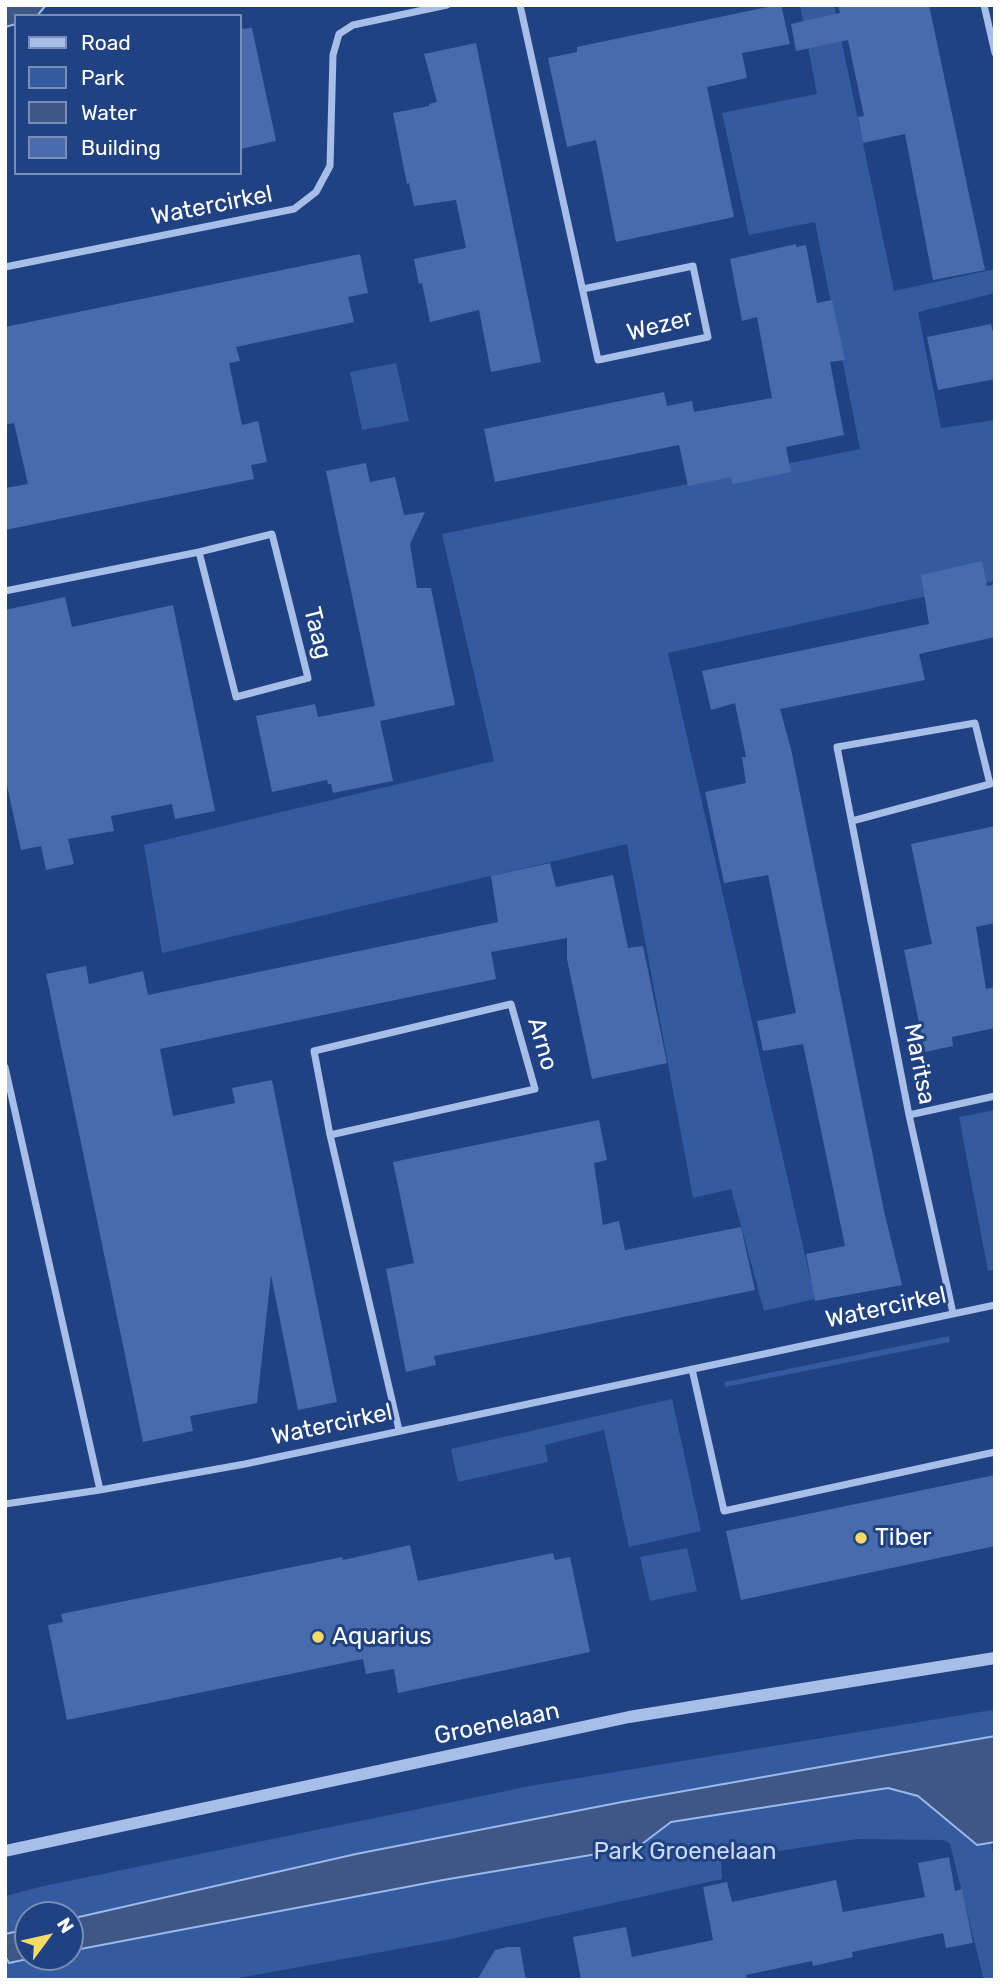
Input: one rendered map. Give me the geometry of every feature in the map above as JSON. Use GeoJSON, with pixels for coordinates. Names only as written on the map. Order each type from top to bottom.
{"type":"FeatureCollection","features":[{"type":"Feature","properties":{"kind":"street","name":"Watercirkel"},"geometry":{"type":"LineString","coordinates":[[5,267],[294,209],[316,192],[330,166],[333,55],[340,34],[353,25],[447,5]]}},
{"type":"Feature","properties":{"kind":"street","name":"Wezer"},"geometry":{"type":"LineString","coordinates":[[520,5],[598,360],[708,337],[693,266],[583,289]]}},
{"type":"Feature","properties":{"kind":"street"},"geometry":{"type":"LineString","coordinates":[[984,5],[995,53]]}},
{"type":"Feature","properties":{"kind":"street","name":"Taag"},"geometry":{"type":"LineString","coordinates":[[5,591],[199,552],[272,534],[308,678],[236,697],[199,552]]}},
{"type":"Feature","properties":{"kind":"street","name":"Maritsa"},"geometry":{"type":"LineString","coordinates":[[852,821],[990,784],[975,723],[837,747],[909,1115],[953,1312]]}},
{"type":"Feature","properties":{"kind":"street","name":"Arno"},"geometry":{"type":"LineString","coordinates":[[330,1135],[535,1089],[511,1004],[314,1051],[330,1135],[400,1430]]}},
{"type":"Feature","properties":{"kind":"street"},"geometry":{"type":"LineString","coordinates":[[5,1067],[100,1490]]}},
{"type":"Feature","properties":{"kind":"street"},"geometry":{"type":"LineString","coordinates":[[909,1115],[995,1096]]}},
{"type":"Feature","properties":{"kind":"street","name":"Watercirkel"},"geometry":{"type":"LineString","coordinates":[[5,1504],[245,1464],[995,1305]]}},
{"type":"Feature","properties":{"kind":"street"},"geometry":{"type":"LineString","coordinates":[[692,1369],[724,1511],[995,1452]]}},
{"type":"Feature","properties":{"kind":"street","name":"Groenelaan"},"geometry":{"type":"LineString","coordinates":[[7,1849],[629,1717],[995,1658]]}},
{"type":"Feature","properties":{"kind":"green space"},"geometry":{"type":"Polygon","coordinates":[[[800,5],[834,5],[894,291],[995,269],[995,293],[918,312],[941,428],[995,420],[995,581],[668,653],[815,1299],[764,1311],[731,1189],[693,1198],[627,844],[162,953],[144,845],[494,761],[442,534],[860,449],[815,222],[749,235],[722,113],[817,94],[800,5]]]}},
{"type":"Feature","properties":{"kind":"green space"},"geometry":{"type":"Polygon","coordinates":[[[396,363],[409,421],[362,430],[350,372],[396,363]]]}},
{"type":"Feature","properties":{"kind":"green space"},"geometry":{"type":"Polygon","coordinates":[[[995,1110],[995,1270],[988,1271],[959,1117],[995,1110]]]}},
{"type":"Feature","properties":{"kind":"green space"},"geometry":{"type":"Polygon","coordinates":[[[949,1336],[950,1342],[725,1387],[725,1382],[949,1336]]]}},
{"type":"Feature","properties":{"kind":"green space"},"geometry":{"type":"Polygon","coordinates":[[[672,1399],[701,1531],[629,1547],[604,1430],[545,1445],[548,1462],[458,1482],[451,1449],[672,1399]]]}},
{"type":"Feature","properties":{"kind":"green space"},"geometry":{"type":"Polygon","coordinates":[[[687,1548],[697,1591],[650,1601],[640,1557],[687,1548]]]}},
{"type":"Feature","properties":{"kind":"green space"},"geometry":{"type":"Polygon","coordinates":[[[992,1710],[995,1716],[995,1736],[622,1802],[84,1916],[84,1901],[14,1901],[14,1932],[5,1934],[5,1896],[530,1786],[992,1710]]]}},
{"type":"Feature","properties":{"kind":"green space","name":"Park Groenelaan"},"geometry":{"type":"Polygon","coordinates":[[[890,1783],[929,1794],[990,1839],[995,1863],[995,1980],[984,1980],[950,1844],[944,1840],[857,1839],[721,1860],[722,1879],[441,1941],[228,1980],[5,1980],[5,1961],[14,1959],[14,1971],[84,1971],[84,1945],[671,1819],[890,1783]]]}},
{"type":"Feature","properties":{"kind":"water"},"geometry":{"type":"Polygon","coordinates":[[[5,5],[46,5],[39,14],[14,14],[14,25],[5,27],[5,5]]]}},
{"type":"Feature","properties":{"kind":"water"},"geometry":{"type":"Polygon","coordinates":[[[995,1736],[995,1842],[977,1845],[918,1796],[888,1788],[671,1822],[638,1847],[443,1880],[84,1948],[84,1916],[356,1854],[622,1802],[995,1736]]]}},
{"type":"Feature","properties":{"kind":"water"},"geometry":{"type":"Polygon","coordinates":[[[14,1932],[14,1962],[9,1963],[5,1956],[5,1934],[14,1932]]]}},
{"type":"Feature","properties":{"kind":"building"},"geometry":{"type":"Polygon","coordinates":[[[781,5],[790,44],[742,53],[747,78],[707,87],[734,217],[616,242],[596,140],[567,147],[548,58],[577,52],[577,47],[781,5]]]}},
{"type":"Feature","properties":{"kind":"building"},"geometry":{"type":"Polygon","coordinates":[[[838,5],[929,5],[985,270],[933,280],[905,134],[863,143],[858,117],[864,116],[848,40],[796,51],[791,24],[840,13],[838,5]]]}},
{"type":"Feature","properties":{"kind":"building"},"geometry":{"type":"Polygon","coordinates":[[[252,28],[276,141],[242,149],[242,29],[252,28]]]}},
{"type":"Feature","properties":{"kind":"building"},"geometry":{"type":"Polygon","coordinates":[[[476,43],[541,362],[491,372],[479,310],[430,322],[414,259],[466,248],[456,200],[414,206],[393,113],[437,102],[424,54],[476,43]]]}},
{"type":"Feature","properties":{"kind":"building"},"geometry":{"type":"Polygon","coordinates":[[[796,244],[796,247],[806,245],[817,303],[832,300],[845,360],[830,362],[844,435],[786,447],[791,472],[733,484],[731,477],[688,486],[679,445],[495,482],[484,429],[664,392],[667,406],[692,401],[694,412],[772,398],[757,317],[742,321],[730,259],[796,244]]]}},
{"type":"Feature","properties":{"kind":"building"},"geometry":{"type":"Polygon","coordinates":[[[360,254],[368,293],[348,297],[354,322],[236,347],[240,361],[229,363],[242,425],[258,421],[267,462],[251,465],[254,479],[5,530],[5,488],[28,484],[14,423],[5,425],[5,327],[360,254]]]}},
{"type":"Feature","properties":{"kind":"building"},"geometry":{"type":"Polygon","coordinates":[[[991,324],[995,340],[995,379],[938,390],[927,337],[991,324]]]}},
{"type":"Feature","properties":{"kind":"building"},"geometry":{"type":"Polygon","coordinates":[[[366,463],[370,482],[395,477],[404,515],[425,512],[410,544],[417,588],[431,588],[455,705],[380,721],[393,781],[333,793],[327,780],[272,792],[256,716],[315,704],[318,717],[375,706],[326,471],[366,463]]]}},
{"type":"Feature","properties":{"kind":"building"},"geometry":{"type":"Polygon","coordinates":[[[982,561],[987,586],[995,584],[995,637],[919,654],[925,680],[780,709],[791,749],[884,1211],[902,1285],[815,1301],[806,1254],[845,1246],[803,1044],[763,1051],[757,1021],[796,1013],[768,875],[724,883],[705,792],[746,783],[742,757],[746,757],[735,703],[711,710],[702,671],[929,624],[921,575],[982,561]]]}},
{"type":"Feature","properties":{"kind":"building"},"geometry":{"type":"Polygon","coordinates":[[[65,597],[72,627],[173,605],[215,811],[175,819],[172,804],[111,816],[114,831],[68,839],[74,864],[46,870],[41,846],[21,850],[5,776],[5,610],[65,597]]]}},
{"type":"Feature","properties":{"kind":"building"},"geometry":{"type":"Polygon","coordinates":[[[995,826],[995,923],[976,927],[986,989],[995,987],[995,1028],[952,1037],[953,1046],[925,1052],[904,950],[932,944],[911,844],[995,826]]]}},
{"type":"Feature","properties":{"kind":"building"},"geometry":{"type":"Polygon","coordinates":[[[550,863],[556,887],[613,875],[628,948],[643,946],[667,1063],[592,1079],[567,959],[567,938],[491,952],[496,979],[160,1049],[173,1116],[235,1103],[232,1088],[272,1080],[337,1402],[298,1410],[271,1275],[257,1403],[190,1416],[193,1431],[143,1442],[46,974],[86,966],[89,984],[143,971],[148,995],[498,922],[491,876],[550,863]]]}},
{"type":"Feature","properties":{"kind":"building"},"geometry":{"type":"Polygon","coordinates":[[[599,1120],[607,1160],[594,1163],[603,1225],[619,1221],[625,1250],[741,1227],[755,1290],[434,1356],[436,1365],[406,1372],[386,1269],[414,1263],[393,1162],[599,1120]]]}},
{"type":"Feature","properties":{"kind":"building","name":"Tiber"},"geometry":{"type":"Polygon","coordinates":[[[995,1475],[995,1546],[741,1600],[726,1531],[995,1475]]]}},
{"type":"Feature","properties":{"kind":"building","name":"Aquarius"},"geometry":{"type":"Polygon","coordinates":[[[410,1545],[418,1581],[553,1553],[555,1560],[570,1557],[590,1652],[398,1693],[394,1669],[366,1674],[363,1659],[67,1720],[48,1625],[63,1622],[61,1614],[410,1545]]]}},
{"type":"Feature","properties":{"kind":"building"},"geometry":{"type":"Polygon","coordinates":[[[949,1857],[955,1891],[962,1889],[973,1943],[946,1948],[943,1933],[852,1952],[853,1957],[813,1966],[812,1961],[746,1975],[747,1980],[581,1980],[573,1937],[626,1927],[632,1957],[713,1940],[703,1887],[727,1882],[732,1902],[836,1880],[843,1912],[925,1897],[918,1863],[949,1857]]]}},
{"type":"Feature","properties":{"kind":"building"},"geometry":{"type":"Polygon","coordinates":[[[520,1947],[526,1980],[477,1980],[495,1950],[520,1947]]]}},
{"type":"Feature","properties":{"kind":"place","name":"Tiber"},"geometry":{"type":"Point","coordinates":[861,1538]}},
{"type":"Feature","properties":{"kind":"place","name":"Aquarius"},"geometry":{"type":"Point","coordinates":[318,1637]}}]}
